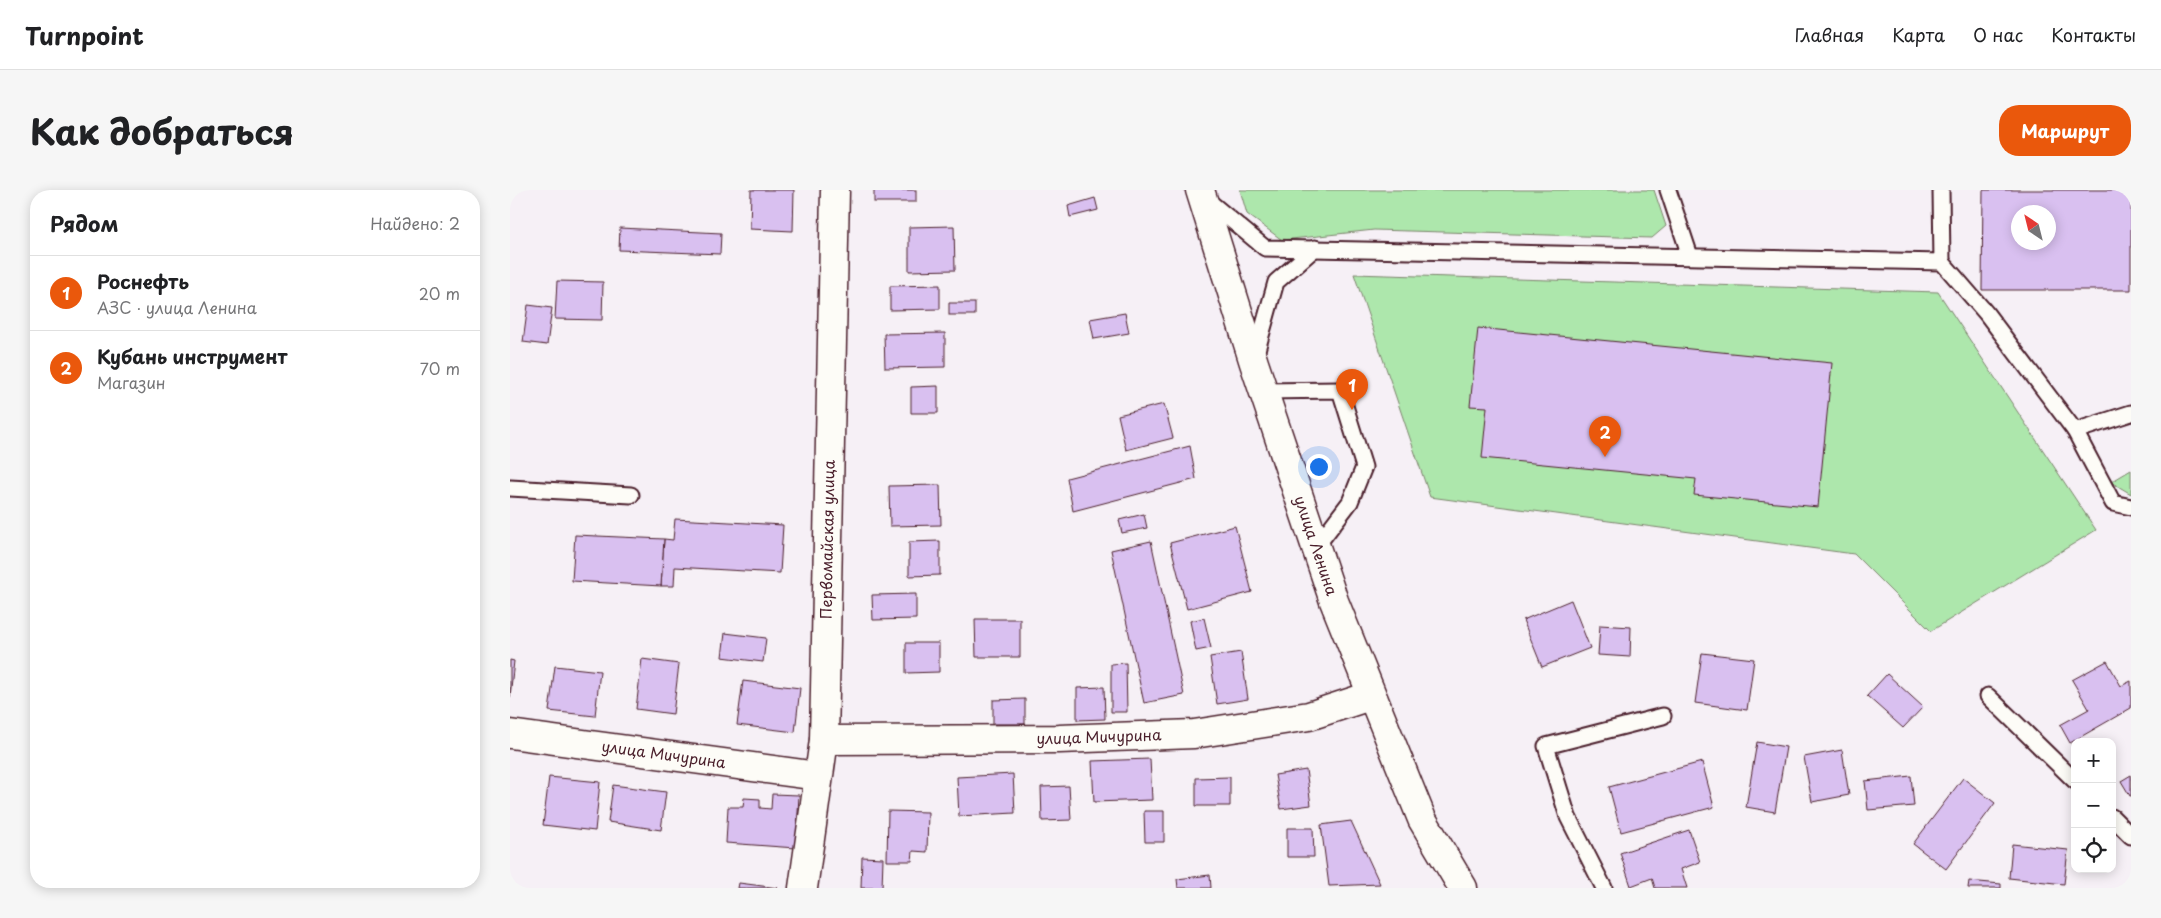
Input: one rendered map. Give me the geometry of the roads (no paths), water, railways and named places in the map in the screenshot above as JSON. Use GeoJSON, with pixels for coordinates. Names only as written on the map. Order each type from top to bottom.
{"type":"FeatureCollection","features":[{"type":"Feature","properties":{"kind":"main road","name":"Первомайская улица"},"geometry":{"type":"LineString","coordinates":[[803,888],[824,740],[834,190]]}},
{"type":"Feature","properties":{"kind":"main road","name":"улица Ленина"},"geometry":{"type":"LineString","coordinates":[[1201,193],[1254,363],[1315,548],[1370,696],[1422,819],[1463,888]]}},
{"type":"Feature","properties":{"kind":"main road","name":"улица Мичурина"},"geometry":{"type":"LineString","coordinates":[[824,740],[1060,739],[1194,734],[1309,716],[1370,696]]}},
{"type":"Feature","properties":{"kind":"main road","name":"улица Мичурина"},"geometry":{"type":"LineString","coordinates":[[510,734],[818,776]]}},
{"type":"Feature","properties":{"kind":"lane"},"geometry":{"type":"LineString","coordinates":[[1668,190],[1690,256]]}},
{"type":"Feature","properties":{"kind":"lane"},"geometry":{"type":"LineString","coordinates":[[1941,190],[1942,262],[1986,313],[2074,431],[2113,503],[2131,507]]}},
{"type":"Feature","properties":{"kind":"lane"},"geometry":{"type":"LineString","coordinates":[[1201,193],[1265,248],[1942,262]]}},
{"type":"Feature","properties":{"kind":"lane"},"geometry":{"type":"LineString","coordinates":[[1254,363],[1276,282],[1315,248]]}},
{"type":"Feature","properties":{"kind":"lane"},"geometry":{"type":"LineString","coordinates":[[1263,391],[1340,390],[1364,466],[1350,502],[1315,548]]}},
{"type":"Feature","properties":{"kind":"lane"},"geometry":{"type":"LineString","coordinates":[[2074,431],[2131,413]]}},
{"type":"Feature","properties":{"kind":"lane"},"geometry":{"type":"LineString","coordinates":[[510,488],[631,495]]}},
{"type":"Feature","properties":{"kind":"lane"},"geometry":{"type":"LineString","coordinates":[[1988,696],[2071,776]]}},
{"type":"Feature","properties":{"kind":"lane"},"geometry":{"type":"LineString","coordinates":[[1604,888],[1568,818],[1546,746],[1663,716]]}},
{"type":"Feature","properties":{"kind":"lane"},"geometry":{"type":"LineString","coordinates":[[2116,821],[2131,836]]}},
{"type":"Feature","properties":{"kind":"place","name":"Роснефть"},"geometry":{"type":"Point","coordinates":[1352,410]}},
{"type":"Feature","properties":{"kind":"place","name":"Кубань инструмент"},"geometry":{"type":"Point","coordinates":[1605,457]}}]}
